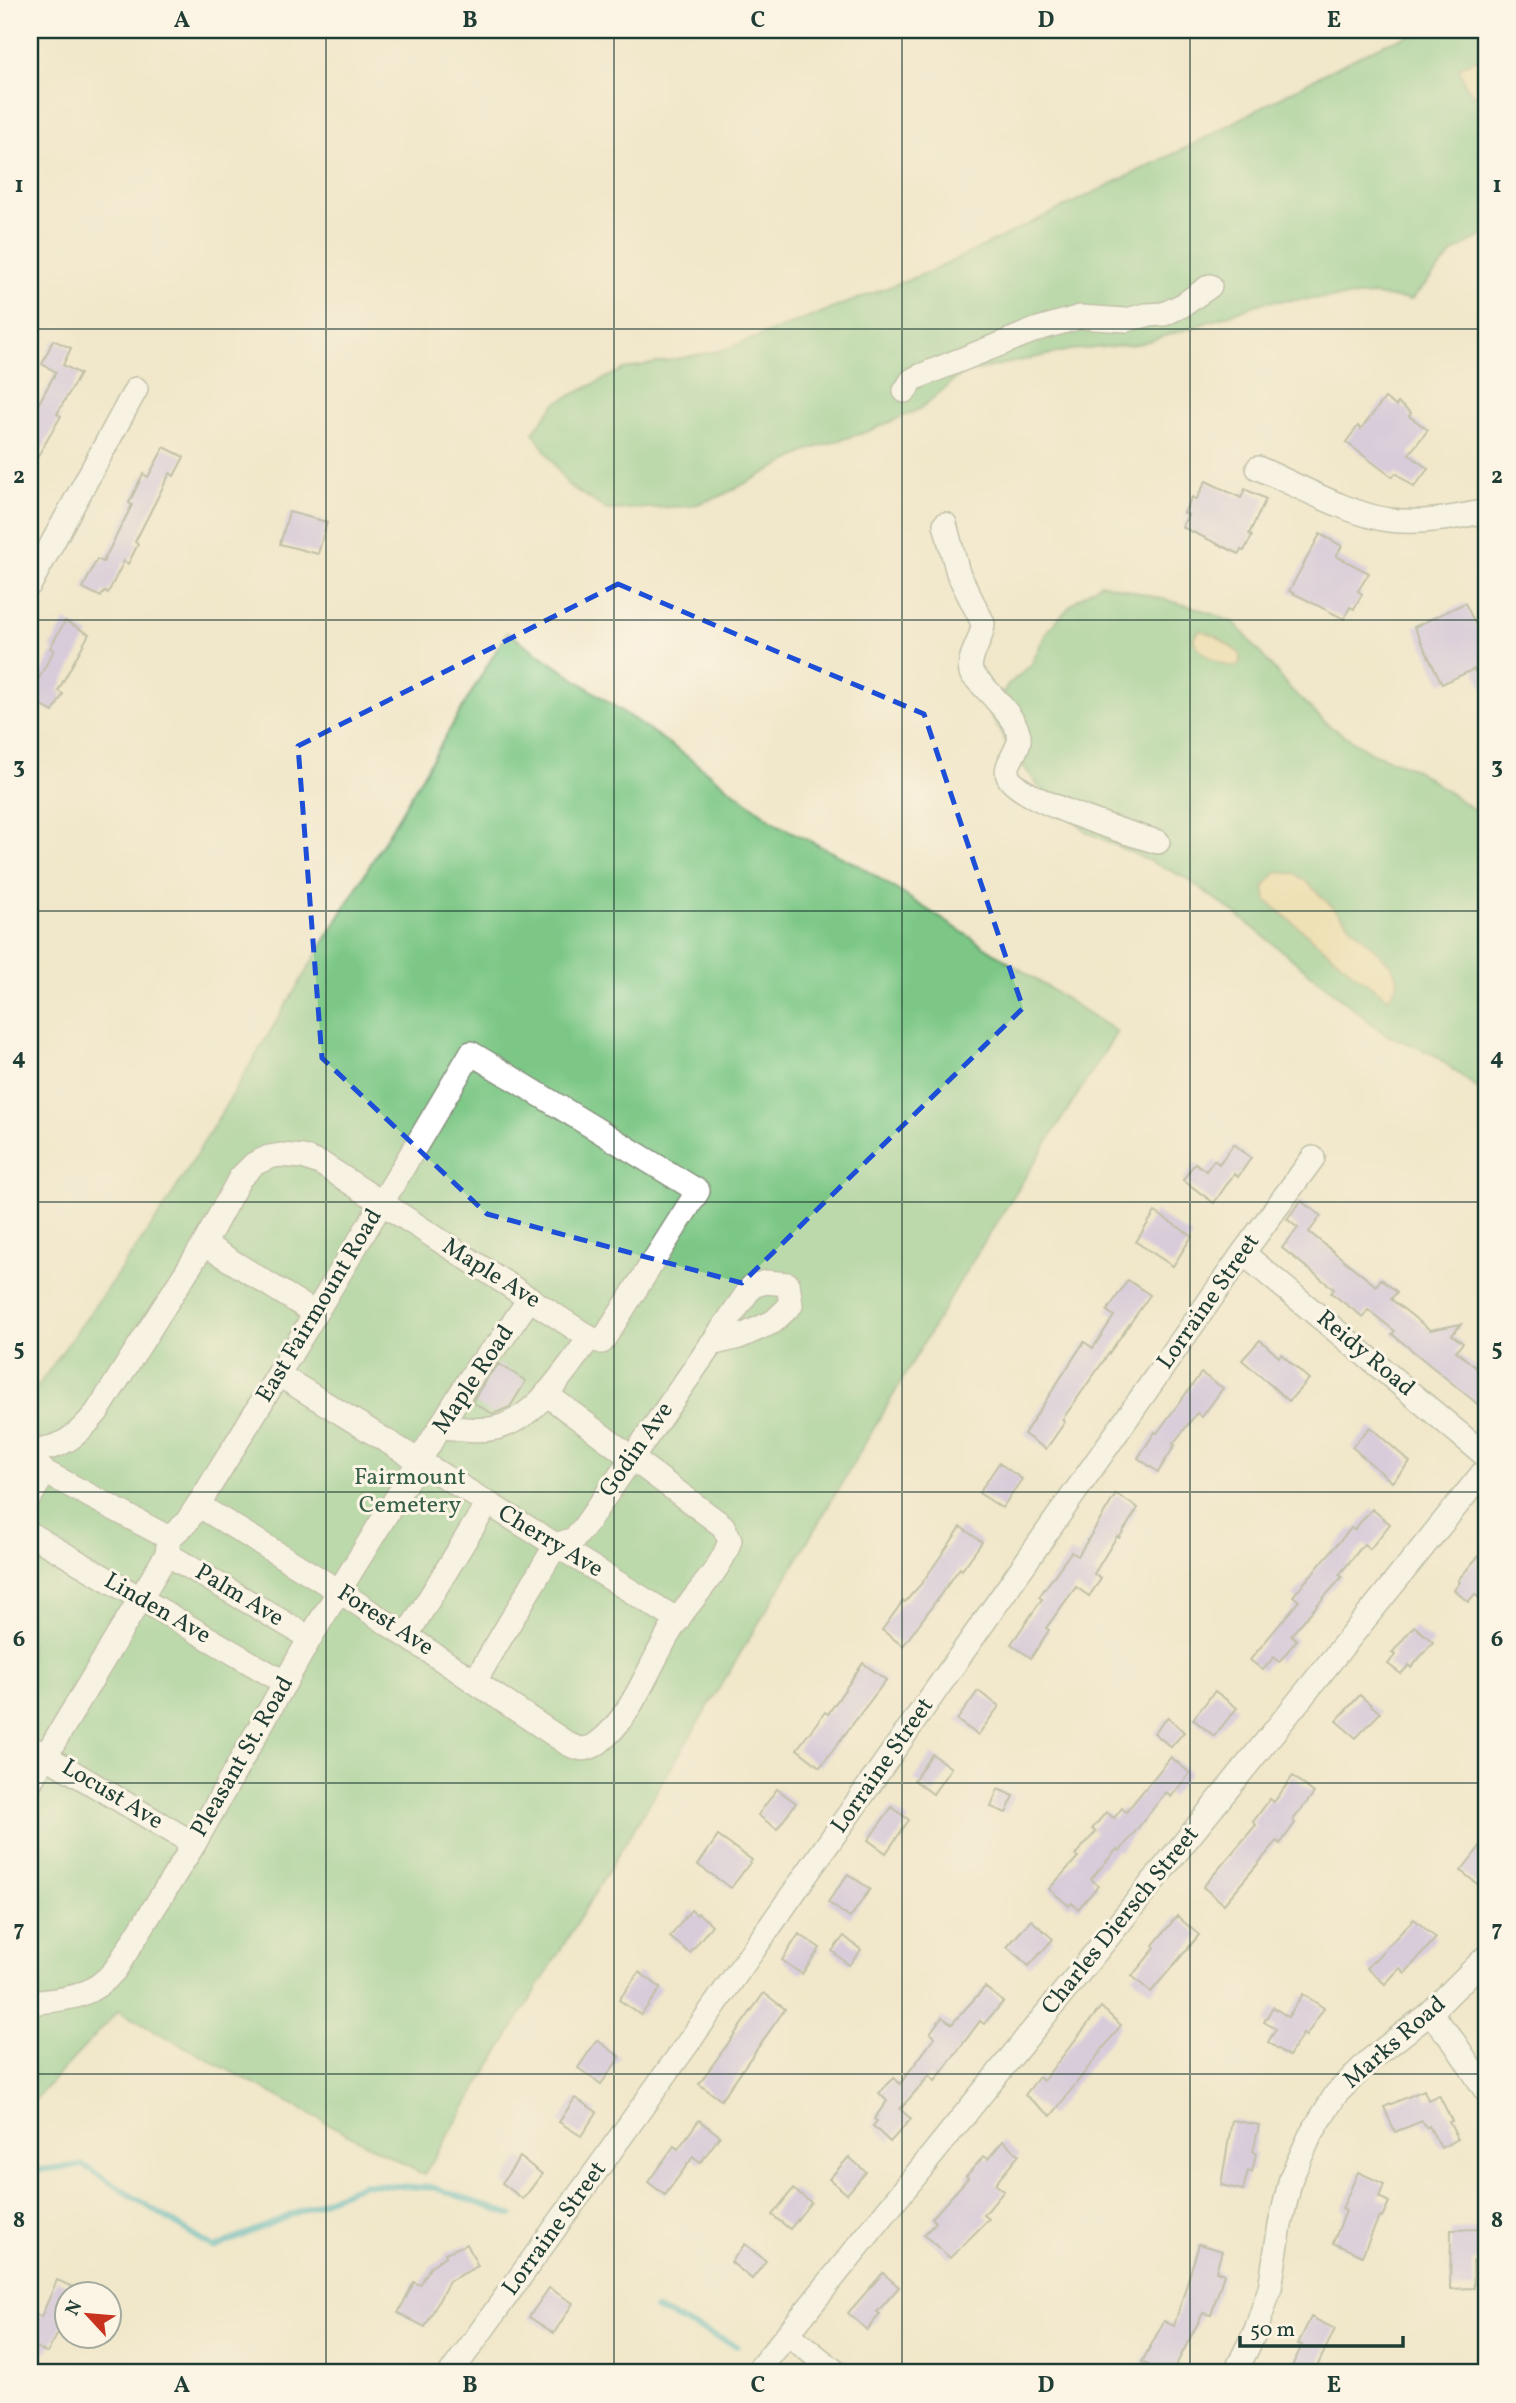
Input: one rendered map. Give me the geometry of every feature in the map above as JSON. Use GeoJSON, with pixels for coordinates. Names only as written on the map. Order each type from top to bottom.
{"type":"FeatureCollection","features":[{"type":"Feature","properties":{"kind":"street"},"geometry":{"type":"LineString","coordinates":[[905,391],[912,380],[920,376],[1038,329],[1080,317],[1126,320],[1164,314],[1183,305],[1210,286]]}},
{"type":"Feature","properties":{"kind":"street"},"geometry":{"type":"LineString","coordinates":[[30,584],[136,389]]}},
{"type":"Feature","properties":{"kind":"street"},"geometry":{"type":"LineString","coordinates":[[1258,468],[1356,512],[1387,520],[1417,522],[1486,511]]}},
{"type":"Feature","properties":{"kind":"street"},"geometry":{"type":"LineString","coordinates":[[945,524],[958,573],[983,623],[983,631],[970,666],[971,673],[1007,714],[1019,734],[1019,741],[1008,768],[1007,775],[1011,782],[1072,814],[1158,842]]}},
{"type":"Feature","properties":{"kind":"street","name":"East Fairmount Road"},"geometry":{"type":"LineString","coordinates":[[30,1782],[38,1751],[139,1598],[168,1546],[198,1506],[471,1054],[698,1191],[596,1340]]}},
{"type":"Feature","properties":{"kind":"street","name":"Maple Ave"},"geometry":{"type":"LineString","coordinates":[[30,1450],[43,1450],[60,1445],[80,1433],[97,1412],[204,1244],[240,1178],[254,1164],[269,1157],[294,1156],[321,1164],[596,1340]]}},
{"type":"Feature","properties":{"kind":"street","name":"Lorraine Street"},"geometry":{"type":"LineString","coordinates":[[452,2373],[1312,1158]]}},
{"type":"Feature","properties":{"kind":"street"},"geometry":{"type":"LineString","coordinates":[[204,1244],[315,1313]]}},
{"type":"Feature","properties":{"kind":"street","name":"Reidy Road"},"geometry":{"type":"LineString","coordinates":[[1243,1253],[1486,1456]]}},
{"type":"Feature","properties":{"kind":"street","name":"Maple Road"},"geometry":{"type":"LineString","coordinates":[[419,1462],[478,1366],[491,1353],[530,1298]]}},
{"type":"Feature","properties":{"kind":"street"},"geometry":{"type":"LineString","coordinates":[[441,1427],[477,1430],[511,1423],[529,1411],[596,1340]]}},
{"type":"Feature","properties":{"kind":"street","name":"Godin Ave"},"geometry":{"type":"LineString","coordinates":[[555,1545],[574,1539],[584,1527],[711,1344]]}},
{"type":"Feature","properties":{"kind":"street","name":"Cherry Ave"},"geometry":{"type":"LineString","coordinates":[[279,1375],[678,1620]]}},
{"type":"Feature","properties":{"kind":"street"},"geometry":{"type":"LineString","coordinates":[[546,1394],[723,1526],[730,1540],[728,1549],[678,1620]]}},
{"type":"Feature","properties":{"kind":"street","name":"Pleasant St. Road"},"geometry":{"type":"LineString","coordinates":[[30,2003],[91,1992],[104,1983],[127,1953],[194,1844],[310,1638],[419,1462]]}},
{"type":"Feature","properties":{"kind":"street"},"geometry":{"type":"LineString","coordinates":[[30,1497],[38,1464]]}},
{"type":"Feature","properties":{"kind":"street","name":"Palm Ave"},"geometry":{"type":"LineString","coordinates":[[38,1464],[310,1638]]}},
{"type":"Feature","properties":{"kind":"street","name":"Charles Diersch Street"},"geometry":{"type":"LineString","coordinates":[[756,2373],[1486,1469]]}},
{"type":"Feature","properties":{"kind":"street"},"geometry":{"type":"LineString","coordinates":[[407,1635],[487,1504]]}},
{"type":"Feature","properties":{"kind":"street","name":"Forest Ave"},"geometry":{"type":"LineString","coordinates":[[198,1506],[339,1591],[580,1750],[596,1745],[610,1732],[678,1620]]}},
{"type":"Feature","properties":{"kind":"street","name":"Linden Ave"},"geometry":{"type":"LineString","coordinates":[[30,1534],[285,1683]]}},
{"type":"Feature","properties":{"kind":"street"},"geometry":{"type":"LineString","coordinates":[[475,1681],[555,1545]]}},
{"type":"Feature","properties":{"kind":"street","name":"Locust Ave"},"geometry":{"type":"LineString","coordinates":[[38,1751],[194,1844]]}},
{"type":"Feature","properties":{"kind":"street","name":"Marks Road"},"geometry":{"type":"LineString","coordinates":[[1236,2373],[1256,2330],[1270,2288],[1291,2178],[1310,2136],[1336,2094],[1370,2060],[1430,2013],[1486,1957]]}},
{"type":"Feature","properties":{"kind":"street"},"geometry":{"type":"LineString","coordinates":[[1430,2013],[1460,2051],[1486,2091]]}},
{"type":"Feature","properties":{"kind":"street"},"geometry":{"type":"LineString","coordinates":[[788,2334],[837,2373]]}},
{"type":"Feature","properties":{"kind":"highlighted area"},"geometry":{"type":"Polygon","coordinates":[[[618,584],[924,714],[1023,1008],[742,1283],[487,1214],[322,1058],[298,746],[618,584]]]}},
{"type":"Feature","properties":{"kind":"green space"},"geometry":{"type":"Polygon","coordinates":[[[1426,30],[1486,30],[1486,234],[1454,252],[1411,300],[1374,295],[1264,302],[1139,344],[1071,350],[963,373],[920,409],[869,431],[811,449],[721,496],[691,506],[607,510],[568,485],[533,432],[556,403],[624,369],[723,350],[934,270],[1192,145],[1384,44],[1426,30]]]}},
{"type":"Feature","properties":{"kind":"green space"},"geometry":{"type":"Polygon","coordinates":[[[1101,583],[1197,608],[1235,623],[1292,691],[1327,724],[1372,753],[1413,768],[1486,818],[1486,1095],[1433,1054],[1385,1034],[1236,914],[1184,877],[1087,832],[1047,797],[1009,747],[989,712],[1009,684],[1031,665],[1047,631],[1074,602],[1101,583]]]}},
{"type":"Feature","properties":{"kind":"green space","name":"Fairmount Cemetery"},"geometry":{"type":"Polygon","coordinates":[[[507,632],[681,752],[778,825],[860,866],[1117,1032],[966,1271],[789,1573],[424,2175],[118,2011],[30,2105],[30,1470],[46,1443],[30,1432],[30,1397],[163,1210],[507,632]]]}},
{"type":"Feature","properties":{"kind":"sand"},"geometry":{"type":"Polygon","coordinates":[[[1486,55],[1486,87],[1475,96],[1466,86],[1459,67],[1486,55]]]}},
{"type":"Feature","properties":{"kind":"sand"},"geometry":{"type":"Polygon","coordinates":[[[1200,630],[1216,636],[1239,653],[1238,665],[1230,666],[1204,654],[1193,638],[1200,630]]]}},
{"type":"Feature","properties":{"kind":"sand"},"geometry":{"type":"Polygon","coordinates":[[[1277,872],[1295,874],[1305,880],[1391,965],[1398,979],[1388,998],[1356,975],[1266,900],[1264,887],[1277,872]]]}},
{"type":"Feature","properties":{"kind":"building"},"geometry":{"type":"Polygon","coordinates":[[[53,340],[71,348],[63,365],[80,374],[57,414],[61,416],[30,470],[30,419],[56,372],[42,364],[53,340]]]}},
{"type":"Feature","properties":{"kind":"building"},"geometry":{"type":"Polygon","coordinates":[[[1385,398],[1396,406],[1398,403],[1411,413],[1409,416],[1428,430],[1409,454],[1428,469],[1414,487],[1396,473],[1392,477],[1346,442],[1358,426],[1361,429],[1385,398]]]}},
{"type":"Feature","properties":{"kind":"building"},"geometry":{"type":"Polygon","coordinates":[[[164,447],[184,457],[174,476],[170,473],[135,542],[138,544],[128,564],[124,561],[108,593],[104,591],[101,597],[83,588],[97,559],[103,562],[132,505],[129,503],[143,474],[148,477],[164,447]]]}},
{"type":"Feature","properties":{"kind":"building"},"geometry":{"type":"Polygon","coordinates":[[[1206,481],[1241,498],[1245,489],[1266,499],[1249,534],[1252,536],[1244,551],[1241,550],[1239,554],[1182,527],[1188,515],[1184,513],[1192,497],[1196,500],[1206,481]]]}},
{"type":"Feature","properties":{"kind":"building"},"geometry":{"type":"Polygon","coordinates":[[[289,512],[327,522],[318,554],[280,544],[289,512]]]}},
{"type":"Feature","properties":{"kind":"building"},"geometry":{"type":"Polygon","coordinates":[[[1320,534],[1342,546],[1336,556],[1369,573],[1358,591],[1362,594],[1354,609],[1350,607],[1344,619],[1289,591],[1320,534]]]}},
{"type":"Feature","properties":{"kind":"building"},"geometry":{"type":"Polygon","coordinates":[[[1465,603],[1480,634],[1486,631],[1486,695],[1474,669],[1442,684],[1414,627],[1465,603]]]}},
{"type":"Feature","properties":{"kind":"building"},"geometry":{"type":"Polygon","coordinates":[[[65,621],[89,634],[58,691],[63,694],[53,712],[30,700],[30,695],[54,650],[50,648],[65,621]]]}},
{"type":"Feature","properties":{"kind":"building"},"geometry":{"type":"Polygon","coordinates":[[[1234,1144],[1251,1158],[1238,1177],[1234,1174],[1214,1203],[1183,1180],[1195,1163],[1206,1171],[1214,1160],[1219,1164],[1234,1144]]]}},
{"type":"Feature","properties":{"kind":"building"},"geometry":{"type":"Polygon","coordinates":[[[1301,1201],[1321,1216],[1309,1232],[1376,1286],[1381,1279],[1397,1292],[1391,1299],[1430,1330],[1461,1324],[1452,1335],[1463,1343],[1456,1351],[1486,1376],[1486,1411],[1392,1334],[1395,1331],[1368,1310],[1363,1317],[1331,1293],[1334,1289],[1282,1248],[1298,1228],[1287,1219],[1301,1201]]]}},
{"type":"Feature","properties":{"kind":"building"},"geometry":{"type":"Polygon","coordinates":[[[1155,1212],[1192,1236],[1173,1266],[1136,1242],[1155,1212]]]}},
{"type":"Feature","properties":{"kind":"building"},"geometry":{"type":"Polygon","coordinates":[[[1128,1280],[1150,1295],[1062,1420],[1065,1422],[1046,1449],[1024,1434],[1084,1342],[1093,1348],[1114,1316],[1107,1311],[1128,1280]]]}},
{"type":"Feature","properties":{"kind":"building"},"geometry":{"type":"Polygon","coordinates":[[[1260,1340],[1279,1357],[1281,1354],[1309,1379],[1289,1401],[1242,1360],[1260,1340]]]}},
{"type":"Feature","properties":{"kind":"building"},"geometry":{"type":"Polygon","coordinates":[[[499,1364],[526,1381],[510,1407],[493,1414],[472,1402],[499,1364]]]}},
{"type":"Feature","properties":{"kind":"building"},"geometry":{"type":"Polygon","coordinates":[[[1201,1373],[1223,1388],[1202,1417],[1197,1413],[1173,1444],[1175,1445],[1158,1472],[1138,1458],[1201,1373]]]}},
{"type":"Feature","properties":{"kind":"building"},"geometry":{"type":"Polygon","coordinates":[[[1370,1427],[1410,1462],[1392,1482],[1352,1447],[1370,1427]]]}},
{"type":"Feature","properties":{"kind":"building"},"geometry":{"type":"Polygon","coordinates":[[[999,1463],[1022,1479],[1002,1508],[979,1493],[999,1463]]]}},
{"type":"Feature","properties":{"kind":"building"},"geometry":{"type":"Polygon","coordinates":[[[1116,1494],[1138,1508],[1094,1574],[1101,1579],[1089,1596],[1076,1587],[1046,1628],[1049,1630],[1031,1658],[1011,1644],[1042,1599],[1039,1597],[1071,1552],[1078,1556],[1116,1494]]]}},
{"type":"Feature","properties":{"kind":"building"},"geometry":{"type":"Polygon","coordinates":[[[1372,1509],[1390,1524],[1370,1549],[1364,1544],[1339,1575],[1342,1577],[1291,1635],[1297,1640],[1279,1662],[1274,1657],[1263,1670],[1250,1660],[1299,1601],[1293,1596],[1351,1528],[1354,1530],[1372,1509]]]}},
{"type":"Feature","properties":{"kind":"building"},"geometry":{"type":"Polygon","coordinates":[[[961,1527],[982,1542],[903,1646],[882,1630],[903,1601],[905,1602],[922,1583],[961,1527]]]}},
{"type":"Feature","properties":{"kind":"building"},"geometry":{"type":"Polygon","coordinates":[[[1486,1547],[1486,1588],[1478,1597],[1475,1594],[1468,1602],[1454,1590],[1460,1582],[1458,1580],[1486,1547]]]}},
{"type":"Feature","properties":{"kind":"building"},"geometry":{"type":"Polygon","coordinates":[[[1414,1626],[1433,1642],[1411,1668],[1409,1665],[1401,1674],[1388,1664],[1395,1655],[1392,1653],[1414,1626]]]}},
{"type":"Feature","properties":{"kind":"building"},"geometry":{"type":"Polygon","coordinates":[[[863,1663],[886,1680],[820,1767],[797,1749],[825,1712],[828,1714],[863,1663]]]}},
{"type":"Feature","properties":{"kind":"building"},"geometry":{"type":"Polygon","coordinates":[[[978,1691],[999,1706],[978,1735],[957,1720],[978,1691]]]}},
{"type":"Feature","properties":{"kind":"building"},"geometry":{"type":"Polygon","coordinates":[[[1215,1691],[1237,1708],[1214,1736],[1193,1719],[1215,1691]]]}},
{"type":"Feature","properties":{"kind":"building"},"geometry":{"type":"Polygon","coordinates":[[[1360,1695],[1380,1713],[1356,1738],[1336,1721],[1360,1695]]]}},
{"type":"Feature","properties":{"kind":"building"},"geometry":{"type":"Polygon","coordinates":[[[1168,1717],[1184,1732],[1171,1747],[1154,1733],[1168,1717]]]}},
{"type":"Feature","properties":{"kind":"building"},"geometry":{"type":"Polygon","coordinates":[[[932,1754],[951,1768],[933,1794],[914,1780],[932,1754]]]}},
{"type":"Feature","properties":{"kind":"building"},"geometry":{"type":"Polygon","coordinates":[[[1171,1757],[1190,1773],[1171,1797],[1166,1792],[1120,1851],[1117,1849],[1091,1879],[1098,1886],[1078,1909],[1072,1903],[1069,1906],[1049,1889],[1078,1857],[1075,1855],[1096,1832],[1092,1829],[1106,1812],[1114,1818],[1122,1808],[1126,1812],[1171,1757]]]}},
{"type":"Feature","properties":{"kind":"building"},"geometry":{"type":"Polygon","coordinates":[[[1293,1776],[1314,1793],[1293,1820],[1295,1823],[1280,1844],[1277,1841],[1224,1904],[1203,1887],[1256,1825],[1253,1822],[1270,1799],[1274,1802],[1293,1776]]]}},
{"type":"Feature","properties":{"kind":"building"},"geometry":{"type":"Polygon","coordinates":[[[777,1789],[796,1803],[777,1829],[758,1815],[777,1789]]]}},
{"type":"Feature","properties":{"kind":"building"},"geometry":{"type":"Polygon","coordinates":[[[998,1789],[1014,1796],[1006,1813],[991,1807],[998,1789]]]}},
{"type":"Feature","properties":{"kind":"building"},"geometry":{"type":"Polygon","coordinates":[[[892,1807],[909,1820],[886,1853],[868,1840],[892,1807]]]}},
{"type":"Feature","properties":{"kind":"building"},"geometry":{"type":"Polygon","coordinates":[[[718,1836],[752,1860],[731,1888],[698,1865],[718,1836]]]}},
{"type":"Feature","properties":{"kind":"building"},"geometry":{"type":"Polygon","coordinates":[[[1486,1839],[1486,1891],[1461,1871],[1486,1839]]]}},
{"type":"Feature","properties":{"kind":"building"},"geometry":{"type":"Polygon","coordinates":[[[848,1874],[870,1889],[850,1918],[828,1902],[848,1874]]]}},
{"type":"Feature","properties":{"kind":"building"},"geometry":{"type":"Polygon","coordinates":[[[691,1910],[712,1925],[690,1953],[670,1937],[691,1910]]]}},
{"type":"Feature","properties":{"kind":"building"},"geometry":{"type":"Polygon","coordinates":[[[1177,1916],[1199,1935],[1151,1992],[1132,1976],[1177,1916]]]}},
{"type":"Feature","properties":{"kind":"building"},"geometry":{"type":"Polygon","coordinates":[[[1414,1919],[1436,1938],[1405,1973],[1400,1968],[1385,1984],[1367,1968],[1414,1919]]]}},
{"type":"Feature","properties":{"kind":"building"},"geometry":{"type":"Polygon","coordinates":[[[1031,1920],[1053,1939],[1029,1966],[1007,1947],[1031,1920]]]}},
{"type":"Feature","properties":{"kind":"building"},"geometry":{"type":"Polygon","coordinates":[[[799,1934],[820,1948],[802,1974],[782,1960],[799,1934]]]}},
{"type":"Feature","properties":{"kind":"building"},"geometry":{"type":"Polygon","coordinates":[[[844,1936],[861,1950],[849,1965],[832,1951],[844,1936]]]}},
{"type":"Feature","properties":{"kind":"building"},"geometry":{"type":"Polygon","coordinates":[[[639,1972],[661,1988],[641,2015],[619,2000],[639,1972]]]}},
{"type":"Feature","properties":{"kind":"building"},"geometry":{"type":"Polygon","coordinates":[[[985,1987],[1003,2002],[984,2024],[980,2021],[935,2081],[929,2076],[900,2109],[911,2119],[890,2142],[873,2126],[877,2121],[874,2119],[887,2101],[879,2093],[894,2078],[900,2084],[935,2037],[930,2033],[942,2017],[952,2024],[985,1987]]]}},
{"type":"Feature","properties":{"kind":"building"},"geometry":{"type":"Polygon","coordinates":[[[764,1993],[785,2009],[721,2100],[699,2084],[764,1993]]]}},
{"type":"Feature","properties":{"kind":"building"},"geometry":{"type":"Polygon","coordinates":[[[1303,1994],[1324,2008],[1289,2056],[1268,2042],[1276,2029],[1264,2022],[1273,2007],[1288,2017],[1303,1994]]]}},
{"type":"Feature","properties":{"kind":"building"},"geometry":{"type":"Polygon","coordinates":[[[1101,2007],[1121,2025],[1051,2116],[1025,2095],[1039,2077],[1043,2081],[1101,2007]]]}},
{"type":"Feature","properties":{"kind":"building"},"geometry":{"type":"Polygon","coordinates":[[[597,2040],[620,2057],[601,2084],[578,2068],[597,2040]]]}},
{"type":"Feature","properties":{"kind":"building"},"geometry":{"type":"Polygon","coordinates":[[[1424,2090],[1428,2100],[1439,2095],[1458,2139],[1441,2148],[1429,2126],[1426,2128],[1422,2121],[1395,2132],[1384,2107],[1424,2090]]]}},
{"type":"Feature","properties":{"kind":"building"},"geometry":{"type":"Polygon","coordinates":[[[575,2098],[597,2112],[581,2136],[559,2122],[575,2098]]]}},
{"type":"Feature","properties":{"kind":"building"},"geometry":{"type":"Polygon","coordinates":[[[699,2120],[720,2136],[700,2163],[693,2157],[665,2195],[648,2182],[674,2146],[678,2149],[699,2120]]]}},
{"type":"Feature","properties":{"kind":"building"},"geometry":{"type":"Polygon","coordinates":[[[1232,2120],[1259,2125],[1252,2172],[1248,2171],[1243,2190],[1221,2185],[1232,2120]]]}},
{"type":"Feature","properties":{"kind":"building"},"geometry":{"type":"Polygon","coordinates":[[[1003,2141],[1019,2155],[995,2184],[1004,2191],[984,2215],[989,2219],[950,2258],[924,2235],[936,2222],[932,2218],[968,2178],[966,2176],[984,2156],[988,2159],[1003,2141]]]}},
{"type":"Feature","properties":{"kind":"building"},"geometry":{"type":"Polygon","coordinates":[[[520,2157],[542,2174],[523,2199],[502,2183],[520,2157]]]}},
{"type":"Feature","properties":{"kind":"building"},"geometry":{"type":"Polygon","coordinates":[[[849,2157],[866,2172],[847,2194],[829,2179],[849,2157]]]}},
{"type":"Feature","properties":{"kind":"building"},"geometry":{"type":"Polygon","coordinates":[[[1358,2172],[1384,2184],[1379,2197],[1389,2202],[1382,2218],[1379,2217],[1362,2256],[1333,2243],[1346,2211],[1342,2209],[1358,2172]]]}},
{"type":"Feature","properties":{"kind":"building"},"geometry":{"type":"Polygon","coordinates":[[[793,2189],[811,2202],[790,2229],[772,2215],[793,2189]]]}},
{"type":"Feature","properties":{"kind":"building"},"geometry":{"type":"Polygon","coordinates":[[[1479,2229],[1480,2260],[1473,2261],[1474,2288],[1450,2289],[1451,2230],[1479,2229]]]}},
{"type":"Feature","properties":{"kind":"building"},"geometry":{"type":"Polygon","coordinates":[[[467,2244],[478,2266],[449,2281],[425,2327],[398,2313],[414,2282],[420,2285],[431,2266],[446,2256],[445,2253],[467,2244]]]}},
{"type":"Feature","properties":{"kind":"building"},"geometry":{"type":"Polygon","coordinates":[[[745,2244],[766,2261],[752,2279],[731,2262],[745,2244]]]}},
{"type":"Feature","properties":{"kind":"building"},"geometry":{"type":"Polygon","coordinates":[[[1199,2244],[1222,2251],[1216,2271],[1224,2274],[1211,2315],[1203,2313],[1172,2373],[1163,2373],[1142,2362],[1164,2321],[1174,2326],[1199,2244]]]}},
{"type":"Feature","properties":{"kind":"building"},"geometry":{"type":"Polygon","coordinates":[[[883,2273],[899,2287],[877,2312],[880,2314],[867,2330],[848,2313],[883,2273]]]}},
{"type":"Feature","properties":{"kind":"building"},"geometry":{"type":"Polygon","coordinates":[[[549,2288],[573,2303],[554,2333],[529,2317],[549,2288]]]}},
{"type":"Feature","properties":{"kind":"building"},"geometry":{"type":"Polygon","coordinates":[[[52,2292],[52,2344],[47,2353],[30,2343],[30,2311],[41,2317],[52,2292]]]}},
{"type":"Feature","properties":{"kind":"building"},"geometry":{"type":"Polygon","coordinates":[[[1311,2317],[1335,2329],[1314,2373],[1300,2373],[1291,2369],[1302,2345],[1298,2344],[1311,2317]]]}},
{"type":"Feature","properties":{"kind":"waterway"},"geometry":{"type":"LineString","coordinates":[[30,2171],[83,2165],[214,2248],[363,2184],[435,2188],[512,2215]]}},
{"type":"Feature","properties":{"kind":"waterway"},"geometry":{"type":"LineString","coordinates":[[655,2309],[737,2346]]}}]}
